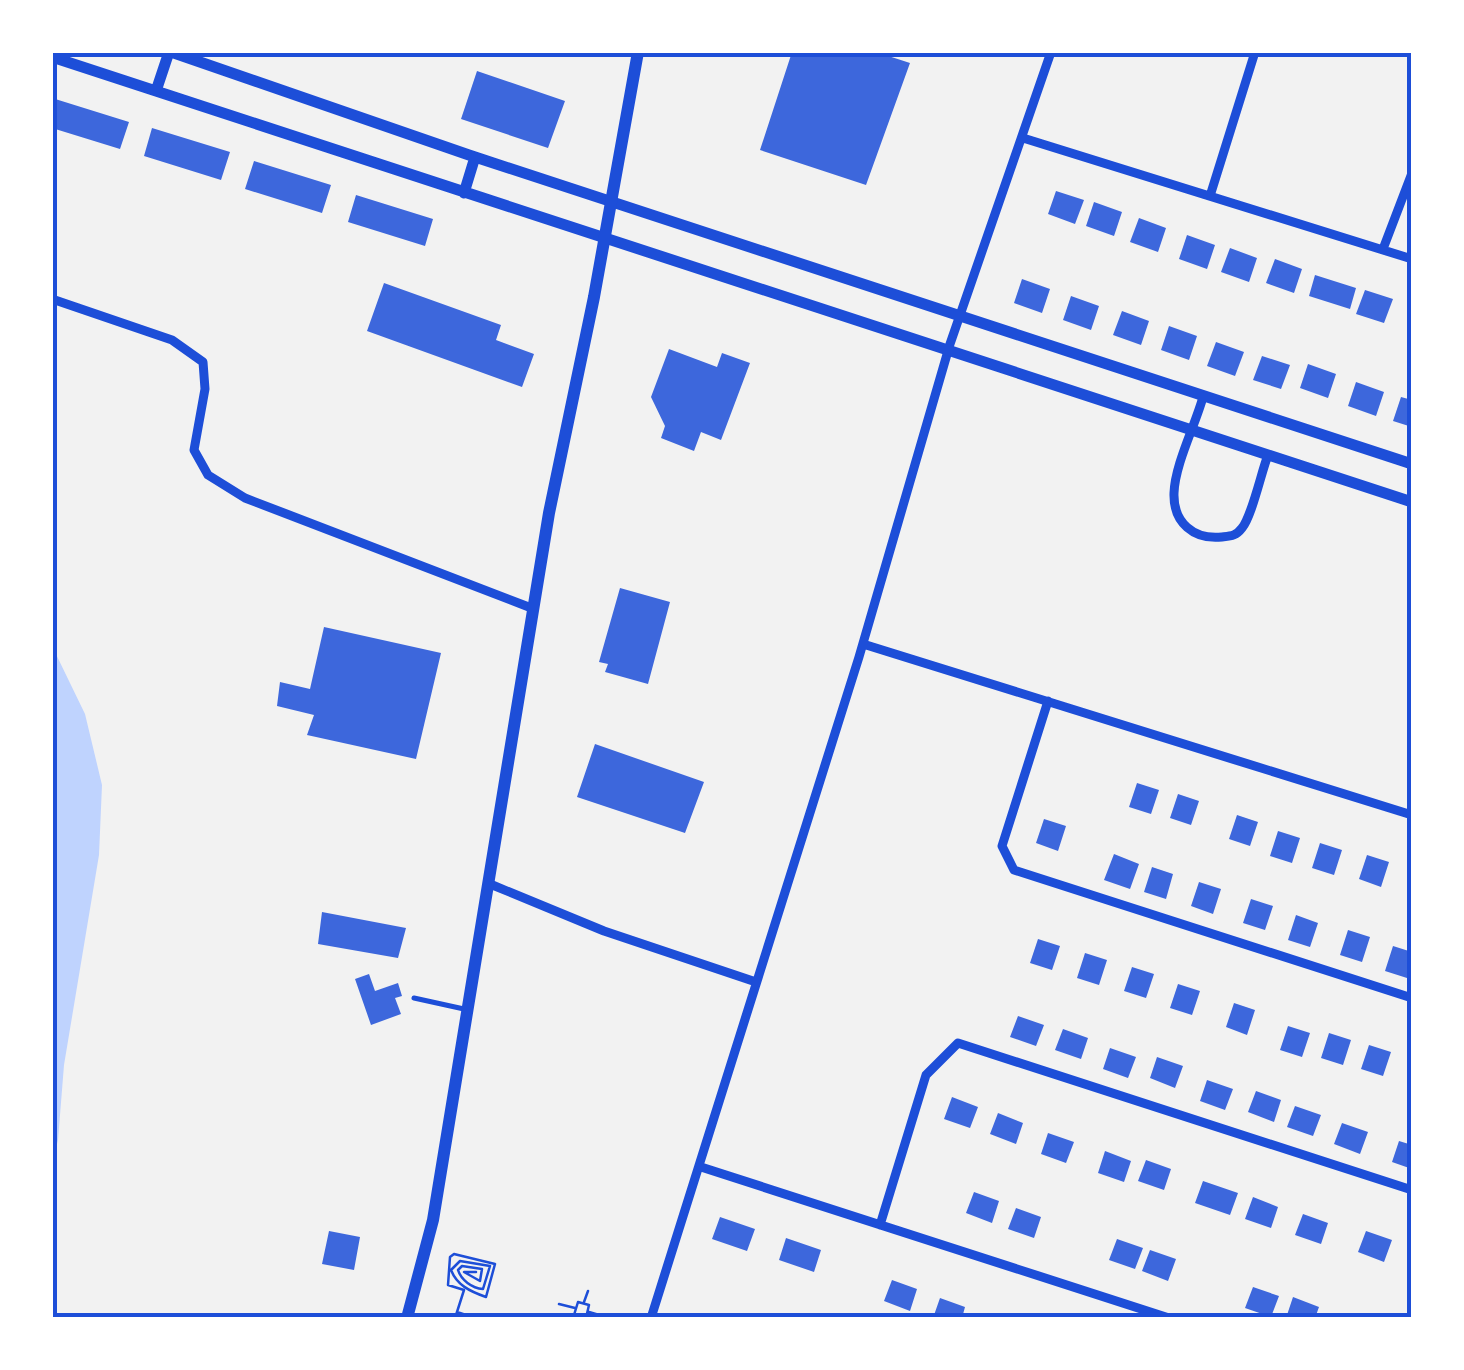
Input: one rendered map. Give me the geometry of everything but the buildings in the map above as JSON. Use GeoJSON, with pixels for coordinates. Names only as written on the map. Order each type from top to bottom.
{"type":"FeatureCollection","features":[{"type":"Feature","properties":{"kind":"main road"},"geometry":{"type":"LineString","coordinates":[[407,1318],[434,1220],[549,513],[638,52]]}},
{"type":"Feature","properties":{"kind":"street"},"geometry":{"type":"LineString","coordinates":[[156,91],[170,52],[475,157],[1412,464]]}},
{"type":"Feature","properties":{"kind":"street"},"geometry":{"type":"LineString","coordinates":[[651,1318],[864,644],[948,351],[1051,52]]}},
{"type":"Feature","properties":{"kind":"street"},"geometry":{"type":"LineString","coordinates":[[1210,196],[1255,52]]}},
{"type":"Feature","properties":{"kind":"street"},"geometry":{"type":"LineString","coordinates":[[52,56],[1412,502]]}},
{"type":"Feature","properties":{"kind":"street"},"geometry":{"type":"LineString","coordinates":[[1023,138],[1412,259]]}},
{"type":"Feature","properties":{"kind":"street"},"geometry":{"type":"LineString","coordinates":[[464,193],[475,157]]}},
{"type":"Feature","properties":{"kind":"street"},"geometry":{"type":"LineString","coordinates":[[1383,249],[1412,173]]}},
{"type":"Feature","properties":{"kind":"street"},"geometry":{"type":"LineString","coordinates":[[52,300],[172,340],[204,362],[205,388],[194,450],[208,475],[245,498],[534,608]]}},
{"type":"Feature","properties":{"kind":"street"},"geometry":{"type":"LineString","coordinates":[[1203,397],[1176,477],[1174,497],[1181,522],[1196,535],[1208,539],[1235,536],[1246,525],[1268,455]]}},
{"type":"Feature","properties":{"kind":"street"},"geometry":{"type":"LineString","coordinates":[[864,644],[1412,815]]}},
{"type":"Feature","properties":{"kind":"street"},"geometry":{"type":"LineString","coordinates":[[1048,701],[1002,846],[1014,870],[1412,998]]}},
{"type":"Feature","properties":{"kind":"street"},"geometry":{"type":"LineString","coordinates":[[490,884],[604,931],[756,982]]}},
{"type":"Feature","properties":{"kind":"street"},"geometry":{"type":"LineString","coordinates":[[880,1225],[926,1075],[958,1043],[1412,1190]]}},
{"type":"Feature","properties":{"kind":"street"},"geometry":{"type":"LineString","coordinates":[[701,1167],[1169,1318]]}},
{"type":"Feature","properties":{"kind":"lane"},"geometry":{"type":"LineString","coordinates":[[414,998],[468,1010]]}},
{"type":"Feature","properties":{"kind":"path"},"geometry":{"type":"LineString","coordinates":[[456,1318],[464,1290],[448,1284],[450,1257],[454,1254],[495,1264],[486,1297],[468,1291],[454,1280],[451,1270],[460,1261],[490,1266],[483,1289],[460,1277],[458,1270],[462,1266],[482,1269],[480,1281],[464,1272],[476,1272]]}},
{"type":"Feature","properties":{"kind":"path"},"geometry":{"type":"LineString","coordinates":[[583,1303],[588,1290]]}},
{"type":"Feature","properties":{"kind":"path"},"geometry":{"type":"LineString","coordinates":[[578,1302],[589,1305],[588,1312],[581,1317],[574,1315],[576,1308],[578,1302]]}},
{"type":"Feature","properties":{"kind":"path"},"geometry":{"type":"LineString","coordinates":[[560,1304],[576,1308]]}},
{"type":"Feature","properties":{"kind":"path"},"geometry":{"type":"LineString","coordinates":[[457,1312],[475,1318]]}},
{"type":"Feature","properties":{"kind":"path"},"geometry":{"type":"LineString","coordinates":[[588,1312],[606,1317]]}},
{"type":"Feature","properties":{"kind":"water"},"geometry":{"type":"Polygon","coordinates":[[[53,648],[85,714],[102,785],[99,855],[64,1065],[53,1160],[53,648]]]}}]}
